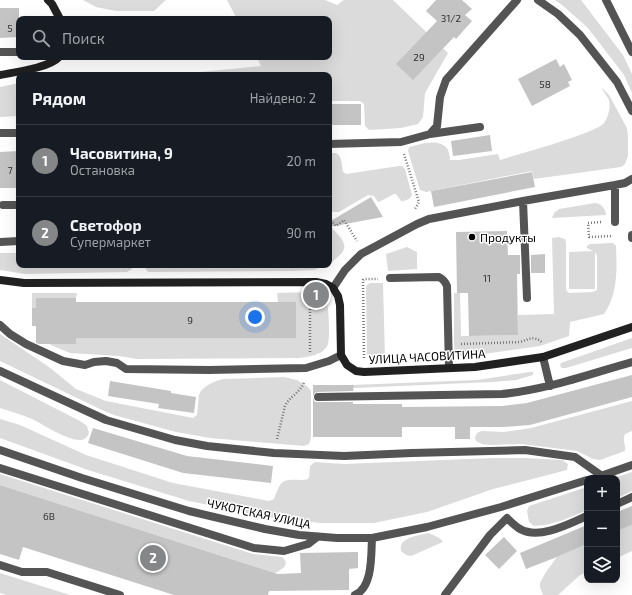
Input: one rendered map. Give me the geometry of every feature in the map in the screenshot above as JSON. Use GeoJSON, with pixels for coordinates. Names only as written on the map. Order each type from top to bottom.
{"type":"FeatureCollection","features":[{"type":"Feature","properties":{"kind":"street"},"geometry":{"type":"LineString","coordinates":[[48,0],[58,16]]}},
{"type":"Feature","properties":{"kind":"street"},"geometry":{"type":"LineString","coordinates":[[430,134],[437,126],[440,98],[446,80],[517,0]]}},
{"type":"Feature","properties":{"kind":"street"},"geometry":{"type":"LineString","coordinates":[[538,0],[558,14],[580,35],[617,82],[632,111]]}},
{"type":"Feature","properties":{"kind":"street"},"geometry":{"type":"LineString","coordinates":[[606,0],[632,49]]}},
{"type":"Feature","properties":{"kind":"street"},"geometry":{"type":"LineString","coordinates":[[0,52],[16,52]]}},
{"type":"Feature","properties":{"kind":"street"},"geometry":{"type":"LineString","coordinates":[[0,75],[47,65],[55,60]]}},
{"type":"Feature","properties":{"kind":"street"},"geometry":{"type":"LineString","coordinates":[[332,144],[401,142],[430,134],[480,127]]}},
{"type":"Feature","properties":{"kind":"street"},"geometry":{"type":"LineString","coordinates":[[0,133],[16,133]]}},
{"type":"Feature","properties":{"kind":"street"},"geometry":{"type":"LineString","coordinates":[[333,288],[345,270],[361,254],[417,224],[430,219],[615,185],[632,179]]}},
{"type":"Feature","properties":{"kind":"street"},"geometry":{"type":"LineString","coordinates":[[615,185],[615,222]]}},
{"type":"Feature","properties":{"kind":"street"},"geometry":{"type":"LineString","coordinates":[[523,201],[527,298]]}},
{"type":"Feature","properties":{"kind":"street"},"geometry":{"type":"LineString","coordinates":[[3,205],[16,205]]}},
{"type":"Feature","properties":{"kind":"street"},"geometry":{"type":"LineString","coordinates":[[0,242],[16,241]]}},
{"type":"Feature","properties":{"kind":"street"},"geometry":{"type":"LineString","coordinates":[[390,278],[439,277],[444,279],[447,286],[449,368]]}},
{"type":"Feature","properties":{"kind":"street"},"geometry":{"type":"LineString","coordinates":[[0,280],[24,283],[316,282],[326,284],[333,288],[338,296],[340,305],[341,355],[329,361],[308,367],[209,370],[126,369],[117,363],[106,361],[94,362],[85,365],[63,361],[26,344],[10,334],[0,325]]}},
{"type":"Feature","properties":{"kind":"street","name":"УЛИЦА ЧАСОВИТИНА"},"geometry":{"type":"LineString","coordinates":[[341,355],[347,365],[356,371],[364,372],[474,367],[543,357],[632,327]]}},
{"type":"Feature","properties":{"kind":"street"},"geometry":{"type":"LineString","coordinates":[[543,357],[550,386]]}},
{"type":"Feature","properties":{"kind":"street"},"geometry":{"type":"LineString","coordinates":[[318,397],[502,394],[523,392],[550,386],[632,362]]}},
{"type":"Feature","properties":{"kind":"street"},"geometry":{"type":"LineString","coordinates":[[0,371],[106,420],[175,440],[207,446],[274,453],[344,456],[525,450],[575,457],[596,475]]}},
{"type":"Feature","properties":{"kind":"street","name":"ЧУКОТСКАЯ УЛИЦА"},"geometry":{"type":"LineString","coordinates":[[0,450],[82,478],[189,511],[265,529],[317,537],[372,538],[427,527],[501,507],[584,481]]}},
{"type":"Feature","properties":{"kind":"street"},"geometry":{"type":"LineString","coordinates":[[604,475],[632,465]]}},
{"type":"Feature","properties":{"kind":"street"},"geometry":{"type":"LineString","coordinates":[[0,468],[254,548],[284,551],[308,544],[317,537]]}},
{"type":"Feature","properties":{"kind":"street"},"geometry":{"type":"LineString","coordinates":[[620,503],[632,497]]}},
{"type":"Feature","properties":{"kind":"street"},"geometry":{"type":"LineString","coordinates":[[501,507],[507,518],[520,529],[531,532],[543,532],[556,529],[584,517]]}},
{"type":"Feature","properties":{"kind":"street"},"geometry":{"type":"LineString","coordinates":[[445,595],[490,535],[507,518]]}},
{"type":"Feature","properties":{"kind":"street"},"geometry":{"type":"LineString","coordinates":[[356,595],[363,590],[370,573],[372,538]]}},
{"type":"Feature","properties":{"kind":"street"},"geometry":{"type":"LineString","coordinates":[[0,564],[22,572],[47,572],[120,595]]}},
{"type":"Feature","properties":{"kind":"path"},"geometry":{"type":"LineString","coordinates":[[401,142],[419,202]]}},
{"type":"Feature","properties":{"kind":"path"},"geometry":{"type":"LineString","coordinates":[[332,221],[336,226],[344,220],[357,242]]}},
{"type":"Feature","properties":{"kind":"path"},"geometry":{"type":"LineString","coordinates":[[588,223],[589,237],[618,236]]}},
{"type":"Feature","properties":{"kind":"path"},"geometry":{"type":"LineString","coordinates":[[364,279],[364,372]]}},
{"type":"Feature","properties":{"kind":"path"},"geometry":{"type":"LineString","coordinates":[[274,453],[285,406],[302,387],[308,367],[310,282]]}},
{"type":"Feature","properties":{"kind":"path"},"geometry":{"type":"LineString","coordinates":[[448,344],[520,342],[528,338],[532,338],[539,340],[555,353]]}},
{"type":"Feature","properties":{"kind":"shaded area"},"geometry":{"type":"Polygon","coordinates":[[[83,0],[166,0],[154,11],[116,11],[96,7],[83,0]]]}},
{"type":"Feature","properties":{"kind":"shaded area"},"geometry":{"type":"Polygon","coordinates":[[[227,0],[325,0],[337,5],[344,0],[393,0],[448,53],[425,93],[423,117],[418,124],[401,128],[369,130],[365,126],[364,104],[360,101],[332,101],[332,72],[200,72],[261,66],[258,60],[332,60],[332,16],[235,16],[227,0]]]}},
{"type":"Feature","properties":{"kind":"shaded area"},"geometry":{"type":"Polygon","coordinates":[[[555,0],[581,0],[623,55],[632,74],[632,93],[624,75],[588,28],[555,0]]]}},
{"type":"Feature","properties":{"kind":"shaded area"},"geometry":{"type":"Polygon","coordinates":[[[16,84],[16,116],[0,117],[0,87],[16,84]]]}},
{"type":"Feature","properties":{"kind":"shaded area"},"geometry":{"type":"Polygon","coordinates":[[[601,87],[609,95],[627,128],[628,156],[625,164],[621,167],[534,179],[532,171],[426,192],[420,190],[408,151],[409,147],[430,142],[445,146],[448,150],[450,160],[498,154],[500,160],[555,143],[587,132],[604,123],[609,112],[610,103],[601,87]]]}},
{"type":"Feature","properties":{"kind":"shaded area"},"geometry":{"type":"Polygon","coordinates":[[[332,153],[338,154],[341,159],[343,172],[346,174],[399,166],[402,166],[405,169],[412,195],[408,200],[401,201],[396,194],[394,194],[379,202],[374,196],[368,195],[339,212],[333,212],[332,153]]]}},
{"type":"Feature","properties":{"kind":"shaded area"},"geometry":{"type":"Polygon","coordinates":[[[595,203],[600,204],[603,207],[606,215],[552,218],[554,213],[559,209],[595,203]]]}},
{"type":"Feature","properties":{"kind":"shaded area"},"geometry":{"type":"Polygon","coordinates":[[[332,228],[343,240],[344,244],[343,251],[332,262],[332,228]]]}},
{"type":"Feature","properties":{"kind":"shaded area"},"geometry":{"type":"Polygon","coordinates":[[[559,237],[565,239],[566,242],[566,290],[569,293],[593,292],[597,290],[597,256],[595,252],[595,289],[569,289],[569,252],[593,251],[587,248],[590,244],[613,243],[616,246],[616,281],[612,298],[604,314],[570,322],[569,336],[540,346],[470,356],[458,356],[455,353],[454,345],[454,293],[460,293],[461,336],[518,335],[518,315],[554,314],[552,238],[559,237]]]}},
{"type":"Feature","properties":{"kind":"shaded area"},"geometry":{"type":"Polygon","coordinates":[[[407,247],[417,252],[417,269],[388,271],[386,254],[407,247]]]}},
{"type":"Feature","properties":{"kind":"shaded area"},"geometry":{"type":"Polygon","coordinates":[[[0,253],[16,253],[16,268],[132,269],[127,272],[25,274],[0,270],[0,253]]]}},
{"type":"Feature","properties":{"kind":"shaded area"},"geometry":{"type":"Polygon","coordinates":[[[145,268],[319,268],[314,270],[292,271],[148,272],[145,268]]]}},
{"type":"Feature","properties":{"kind":"shaded area"},"geometry":{"type":"Polygon","coordinates":[[[370,283],[383,283],[385,358],[373,358],[367,354],[366,287],[370,283]]]}},
{"type":"Feature","properties":{"kind":"shaded area"},"geometry":{"type":"Polygon","coordinates":[[[32,293],[77,293],[76,298],[37,298],[36,308],[32,308],[32,293]]]}},
{"type":"Feature","properties":{"kind":"shaded area"},"geometry":{"type":"Polygon","coordinates":[[[277,293],[311,293],[326,299],[329,336],[328,345],[323,351],[308,357],[299,358],[137,359],[119,356],[70,353],[49,344],[76,344],[76,335],[84,338],[295,338],[296,302],[278,302],[277,293]]]}},
{"type":"Feature","properties":{"kind":"shaded area"},"geometry":{"type":"Polygon","coordinates":[[[0,334],[49,367],[76,389],[106,401],[193,418],[197,415],[199,395],[209,384],[216,381],[223,379],[284,377],[297,380],[308,387],[311,391],[311,438],[309,444],[304,446],[210,438],[176,432],[114,415],[0,361],[0,334]]]}},
{"type":"Feature","properties":{"kind":"shaded area"},"geometry":{"type":"Polygon","coordinates":[[[632,338],[632,348],[566,368],[562,368],[560,366],[561,363],[632,338]]]}},
{"type":"Feature","properties":{"kind":"shaded area"},"geometry":{"type":"Polygon","coordinates":[[[533,372],[533,375],[516,380],[492,382],[354,388],[353,385],[477,380],[533,372]]]}},
{"type":"Feature","properties":{"kind":"shaded area"},"geometry":{"type":"Polygon","coordinates":[[[0,380],[80,421],[87,426],[89,433],[85,439],[76,440],[56,432],[32,419],[0,408],[0,380]]]}},
{"type":"Feature","properties":{"kind":"shaded area"},"geometry":{"type":"Polygon","coordinates":[[[632,401],[632,431],[625,434],[625,451],[600,460],[593,459],[577,451],[521,444],[482,444],[476,441],[475,438],[477,433],[482,431],[504,432],[531,428],[632,401]]]}},
{"type":"Feature","properties":{"kind":"shaded area"},"geometry":{"type":"Polygon","coordinates":[[[0,419],[20,425],[86,455],[173,483],[269,501],[274,499],[280,485],[285,481],[304,480],[309,478],[310,466],[315,462],[344,464],[526,458],[562,460],[568,464],[567,470],[493,489],[427,512],[374,523],[320,523],[267,517],[189,501],[88,470],[0,438],[0,419]]]}},
{"type":"Feature","properties":{"kind":"shaded area"},"geometry":{"type":"Polygon","coordinates":[[[632,472],[632,491],[620,497],[620,476],[632,472]]]}},
{"type":"Feature","properties":{"kind":"shaded area"},"geometry":{"type":"Polygon","coordinates":[[[0,474],[253,554],[282,557],[286,562],[286,565],[275,573],[0,485],[0,474]]]}},
{"type":"Feature","properties":{"kind":"shaded area"},"geometry":{"type":"Polygon","coordinates":[[[584,488],[584,511],[561,521],[534,526],[529,522],[527,511],[529,506],[584,488]]]}},
{"type":"Feature","properties":{"kind":"shaded area"},"geometry":{"type":"Polygon","coordinates":[[[632,525],[632,551],[620,557],[620,547],[620,530],[632,525]]]}},
{"type":"Feature","properties":{"kind":"shaded area"},"geometry":{"type":"Polygon","coordinates":[[[428,533],[438,537],[443,542],[411,556],[406,555],[401,551],[401,546],[406,540],[414,536],[428,533]]]}},
{"type":"Feature","properties":{"kind":"shaded area"},"geometry":{"type":"Polygon","coordinates":[[[584,545],[584,573],[580,575],[558,595],[543,595],[540,583],[557,557],[584,545]]]}},
{"type":"Feature","properties":{"kind":"shaded area"},"geometry":{"type":"Polygon","coordinates":[[[0,573],[70,595],[6,595],[0,593],[0,573]]]}},
{"type":"Feature","properties":{"kind":"building"},"geometry":{"type":"Polygon","coordinates":[[[436,0],[462,0],[472,9],[465,15],[472,21],[456,39],[454,37],[413,80],[396,64],[437,21],[426,11],[436,0]]]}},
{"type":"Feature","properties":{"kind":"building"},"geometry":{"type":"Polygon","coordinates":[[[0,8],[19,8],[19,16],[16,16],[16,37],[0,38],[0,8]]]}},
{"type":"Feature","properties":{"kind":"building"},"geometry":{"type":"Polygon","coordinates":[[[556,59],[560,67],[564,64],[572,80],[568,82],[570,86],[532,106],[518,79],[556,59]]]}},
{"type":"Feature","properties":{"kind":"building"},"geometry":{"type":"Polygon","coordinates":[[[332,104],[361,104],[361,125],[332,125],[332,104]]]}},
{"type":"Feature","properties":{"kind":"building"},"geometry":{"type":"Polygon","coordinates":[[[490,135],[492,151],[453,156],[451,141],[490,135]]]}},
{"type":"Feature","properties":{"kind":"building"},"geometry":{"type":"Polygon","coordinates":[[[16,151],[16,188],[0,188],[0,152],[16,151]]]}},
{"type":"Feature","properties":{"kind":"building"},"geometry":{"type":"Polygon","coordinates":[[[532,172],[535,187],[434,207],[431,191],[532,172]]]}},
{"type":"Feature","properties":{"kind":"building"},"geometry":{"type":"Polygon","coordinates":[[[371,197],[383,217],[332,226],[332,220],[371,197]]]}},
{"type":"Feature","properties":{"kind":"building"},"geometry":{"type":"Polygon","coordinates":[[[507,231],[508,255],[520,255],[520,274],[517,274],[518,335],[469,336],[468,293],[457,293],[456,232],[507,231]]]}},
{"type":"Feature","properties":{"kind":"building"},"geometry":{"type":"Polygon","coordinates":[[[545,254],[545,273],[531,273],[531,255],[545,254]]]}},
{"type":"Feature","properties":{"kind":"building"},"geometry":{"type":"Polygon","coordinates":[[[36,298],[76,298],[76,302],[296,302],[296,338],[76,338],[76,344],[39,344],[36,343],[36,326],[32,326],[32,308],[36,308],[36,298]]]}},
{"type":"Feature","properties":{"kind":"building"},"geometry":{"type":"Polygon","coordinates":[[[632,375],[632,397],[530,425],[470,427],[470,439],[455,439],[455,427],[402,427],[402,437],[313,437],[313,398],[315,402],[402,404],[402,407],[502,406],[527,403],[632,375]]]}},
{"type":"Feature","properties":{"kind":"building"},"geometry":{"type":"Polygon","coordinates":[[[110,381],[171,391],[171,393],[196,397],[194,413],[158,408],[159,404],[108,396],[110,381]]]}},
{"type":"Feature","properties":{"kind":"building"},"geometry":{"type":"Polygon","coordinates":[[[313,385],[354,385],[353,391],[318,392],[313,396],[313,385]]]}},
{"type":"Feature","properties":{"kind":"building"},"geometry":{"type":"Polygon","coordinates":[[[93,428],[187,456],[273,466],[271,483],[183,473],[88,443],[93,428]]]}},
{"type":"Feature","properties":{"kind":"building"},"geometry":{"type":"Polygon","coordinates":[[[0,485],[278,574],[301,573],[300,553],[358,552],[358,568],[349,569],[349,590],[269,591],[268,595],[174,595],[23,547],[19,560],[0,554],[0,485]]]}},
{"type":"Feature","properties":{"kind":"building"},"geometry":{"type":"Polygon","coordinates":[[[632,506],[632,525],[620,530],[620,511],[632,506]]]}},
{"type":"Feature","properties":{"kind":"building"},"geometry":{"type":"Polygon","coordinates":[[[584,526],[584,545],[557,557],[526,569],[520,553],[584,526]]]}},
{"type":"Feature","properties":{"kind":"building"},"geometry":{"type":"Polygon","coordinates":[[[504,537],[517,551],[499,569],[485,555],[504,537]]]}},
{"type":"Feature","properties":{"kind":"place","name":"Продукты"},"geometry":{"type":"Point","coordinates":[472,237]}},
{"type":"Feature","properties":{"kind":"place","name":"Часовитина, 9"},"geometry":{"type":"Point","coordinates":[316,295]}},
{"type":"Feature","properties":{"kind":"place","name":"Светофор"},"geometry":{"type":"Point","coordinates":[153,558]}}]}
